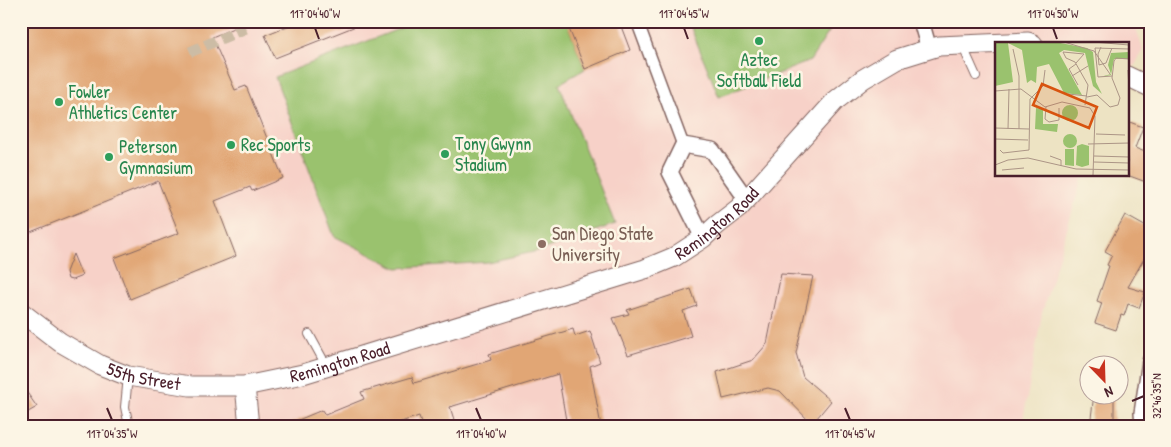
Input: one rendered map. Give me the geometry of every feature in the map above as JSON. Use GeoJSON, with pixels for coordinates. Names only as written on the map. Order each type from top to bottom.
{"type":"FeatureCollection","features":[{"type":"Feature","properties":{"kind":"street"},"geometry":{"type":"LineString","coordinates":[[637,21],[683,145],[670,172],[703,238]]}},
{"type":"Feature","properties":{"kind":"street"},"geometry":{"type":"LineString","coordinates":[[921,21],[929,49]]}},
{"type":"Feature","properties":{"kind":"street","name":"Remington Road"},"geometry":{"type":"LineString","coordinates":[[245,386],[303,374],[645,269],[672,258],[703,238],[747,200],[835,101],[862,79],[897,60],[939,46],[995,44]]}},
{"type":"Feature","properties":{"kind":"street"},"geometry":{"type":"LineString","coordinates":[[1128,76],[1150,87]]}},
{"type":"Feature","properties":{"kind":"street"},"geometry":{"type":"LineString","coordinates":[[683,145],[712,150],[747,200]]}},
{"type":"Feature","properties":{"kind":"street","name":"55th Street"},"geometry":{"type":"LineString","coordinates":[[21,312],[60,342],[100,365],[128,376],[190,386],[245,386]]}},
{"type":"Feature","properties":{"kind":"street"},"geometry":{"type":"LineString","coordinates":[[1142,426],[1142,413],[1150,361]]}},
{"type":"Feature","properties":{"kind":"street"},"geometry":{"type":"LineString","coordinates":[[245,386],[249,426]]}},
{"type":"Feature","properties":{"kind":"lane"},"geometry":{"type":"LineString","coordinates":[[962,45],[976,76]]}},
{"type":"Feature","properties":{"kind":"lane"},"geometry":{"type":"LineString","coordinates":[[309,334],[326,367]]}},
{"type":"Feature","properties":{"kind":"lane"},"geometry":{"type":"LineString","coordinates":[[128,376],[125,406],[129,426]]}},
{"type":"Feature","properties":{"kind":"shaded area","name":"San Diego State University"},"geometry":{"type":"Polygon","coordinates":[[[21,21],[1134,21],[1143,50],[1128,78],[1128,42],[995,42],[995,176],[1083,176],[1042,313],[1022,426],[21,426],[21,21]]]}},
{"type":"Feature","properties":{"kind":"green space","name":"Tony Gwynn Stadium"},"geometry":{"type":"Polygon","coordinates":[[[414,21],[566,21],[585,69],[559,84],[615,224],[538,251],[488,262],[397,268],[334,236],[275,77],[414,23],[414,21]]]}},
{"type":"Feature","properties":{"kind":"green space","name":"Aztec Softball Field"},"geometry":{"type":"Polygon","coordinates":[[[688,21],[836,21],[810,61],[719,97],[688,21]]]}},
{"type":"Feature","properties":{"kind":"building"},"geometry":{"type":"Polygon","coordinates":[[[21,21],[250,21],[212,37],[235,90],[246,86],[283,178],[252,191],[250,187],[215,201],[236,256],[130,299],[114,258],[179,233],[158,181],[28,233],[21,217],[21,21]]]}},
{"type":"Feature","properties":{"kind":"building"},"geometry":{"type":"Polygon","coordinates":[[[300,21],[366,22],[275,58],[265,35],[300,21]]]}},
{"type":"Feature","properties":{"kind":"building"},"geometry":{"type":"Polygon","coordinates":[[[566,21],[619,21],[630,50],[585,69],[566,21]]]}},
{"type":"Feature","properties":{"kind":"building"},"geometry":{"type":"Polygon","coordinates":[[[1128,121],[1143,127],[1135,148],[1150,154],[1150,173],[1146,182],[1128,175],[1128,121]]]}},
{"type":"Feature","properties":{"kind":"building"},"geometry":{"type":"Polygon","coordinates":[[[1125,215],[1150,229],[1150,248],[1128,287],[1145,292],[1139,308],[1128,304],[1124,316],[1121,315],[1116,330],[1095,323],[1102,303],[1097,301],[1109,266],[1107,265],[1112,255],[1105,251],[1125,215]]]}},
{"type":"Feature","properties":{"kind":"building"},"geometry":{"type":"Polygon","coordinates":[[[73,254],[82,276],[72,280],[68,279],[66,272],[73,254]]]}},
{"type":"Feature","properties":{"kind":"building"},"geometry":{"type":"Polygon","coordinates":[[[781,274],[813,276],[796,353],[803,377],[831,401],[812,424],[780,391],[768,388],[723,399],[717,372],[753,360],[767,344],[781,274]]]}},
{"type":"Feature","properties":{"kind":"building"},"geometry":{"type":"Polygon","coordinates":[[[691,289],[697,306],[683,311],[691,336],[628,355],[613,318],[629,314],[627,310],[691,289]]]}},
{"type":"Feature","properties":{"kind":"building"},"geometry":{"type":"Polygon","coordinates":[[[573,329],[575,336],[590,331],[600,362],[590,366],[601,426],[567,426],[558,374],[450,407],[456,426],[422,426],[419,416],[389,426],[284,426],[322,410],[325,415],[364,399],[361,392],[412,377],[414,383],[491,360],[489,354],[573,329]]]}},
{"type":"Feature","properties":{"kind":"building"},"geometry":{"type":"Polygon","coordinates":[[[21,384],[37,407],[21,416],[21,384]]]}},
{"type":"Feature","properties":{"kind":"building"},"geometry":{"type":"Polygon","coordinates":[[[1093,404],[1114,404],[1114,426],[1090,426],[1093,404]]]}},
{"type":"Feature","properties":{"kind":"tunnel"},"geometry":{"type":"LineString","coordinates":[[190,52],[246,28]]}},
{"type":"Feature","properties":{"kind":"place","name":"Aztec Softball Field"},"geometry":{"type":"Point","coordinates":[759,41]}},
{"type":"Feature","properties":{"kind":"place","name":"Fowler Athletics Center"},"geometry":{"type":"Point","coordinates":[59,102]}},
{"type":"Feature","properties":{"kind":"place","name":"Rec Sports"},"geometry":{"type":"Point","coordinates":[231,145]}},
{"type":"Feature","properties":{"kind":"place","name":"Tony Gwynn Stadium"},"geometry":{"type":"Point","coordinates":[445,154]}},
{"type":"Feature","properties":{"kind":"place","name":"Peterson Gymnasium"},"geometry":{"type":"Point","coordinates":[109,157]}},
{"type":"Feature","properties":{"kind":"place","name":"San Diego State University"},"geometry":{"type":"Point","coordinates":[542,244]}}]}
